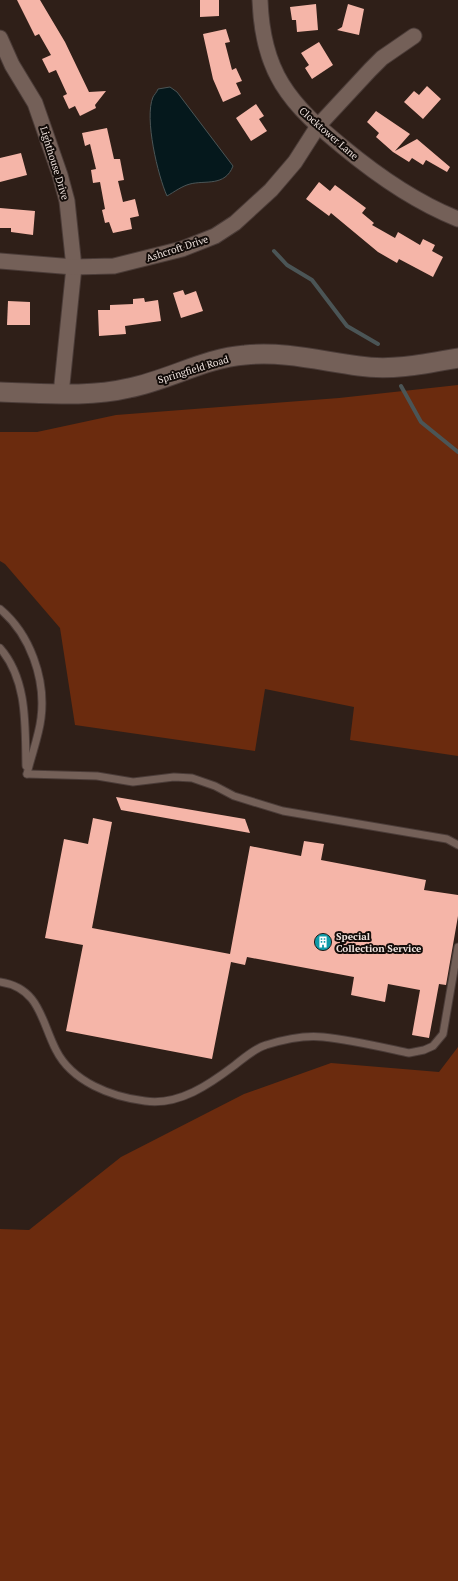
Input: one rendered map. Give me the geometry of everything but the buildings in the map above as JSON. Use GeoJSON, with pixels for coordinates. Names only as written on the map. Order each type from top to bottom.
{"type":"FeatureCollection","features":[{"type":"Feature","properties":{"kind":"street","name":"Clocktower Lane"},"geometry":{"type":"LineString","coordinates":[[260,0],[262,34],[270,58],[281,83],[301,111],[372,170],[408,195],[430,207],[458,219]]}},
{"type":"Feature","properties":{"kind":"street","name":"Ashcroft Drive"},"geometry":{"type":"LineString","coordinates":[[0,261],[74,267],[114,266],[182,249],[215,236],[235,223],[271,190],[294,162],[318,126],[382,58],[414,36]]}},
{"type":"Feature","properties":{"kind":"street","name":"Lighthouse Drive"},"geometry":{"type":"LineString","coordinates":[[0,38],[6,68],[35,103],[60,175],[71,226],[74,267],[61,394]]}},
{"type":"Feature","properties":{"kind":"street","name":"Springfield Road"},"geometry":{"type":"LineString","coordinates":[[0,392],[61,394],[108,392],[130,388],[204,363],[244,355],[263,354],[302,356],[380,368],[419,365],[458,358]]}},
{"type":"Feature","properties":{"kind":"lane"},"geometry":{"type":"LineString","coordinates":[[0,609],[7,615],[24,638],[39,672],[41,718],[26,774]]}},
{"type":"Feature","properties":{"kind":"lane"},"geometry":{"type":"LineString","coordinates":[[0,648],[14,671],[21,692],[24,709],[26,774]]}},
{"type":"Feature","properties":{"kind":"lane"},"geometry":{"type":"LineString","coordinates":[[26,774],[97,776],[133,782],[174,777],[192,778],[215,786],[234,796],[283,811],[447,839],[458,845]]}},
{"type":"Feature","properties":{"kind":"lane"},"geometry":{"type":"LineString","coordinates":[[0,982],[26,992],[38,1006],[56,1051],[71,1070],[91,1085],[117,1096],[146,1102],[166,1100],[193,1093],[264,1045],[292,1039],[321,1036],[409,1053],[434,1046],[443,1034],[458,947]]}},
{"type":"Feature","properties":{"kind":"shaded area"},"geometry":{"type":"Polygon","coordinates":[[[170,87],[177,92],[233,166],[229,173],[220,180],[190,184],[167,196],[156,161],[150,119],[153,97],[158,89],[170,87]]]}},
{"type":"Feature","properties":{"kind":"shaded area"},"geometry":{"type":"Polygon","coordinates":[[[458,385],[458,756],[350,740],[354,707],[265,689],[255,751],[75,725],[60,628],[5,564],[0,561],[0,432],[37,432],[116,415],[339,398],[458,385]]]}},
{"type":"Feature","properties":{"kind":"shaded area"},"geometry":{"type":"Polygon","coordinates":[[[458,1047],[458,1581],[0,1581],[0,1229],[29,1230],[121,1157],[244,1094],[331,1063],[439,1072],[458,1047]]]}},
{"type":"Feature","properties":{"kind":"waterway"},"geometry":{"type":"LineString","coordinates":[[274,251],[287,265],[312,280],[347,326],[378,344]]}},
{"type":"Feature","properties":{"kind":"waterway"},"geometry":{"type":"LineString","coordinates":[[401,386],[421,422],[458,452]]}},
{"type":"Feature","properties":{"kind":"place","name":"Special Collection Service"},"geometry":{"type":"Point","coordinates":[323,942]}}]}
